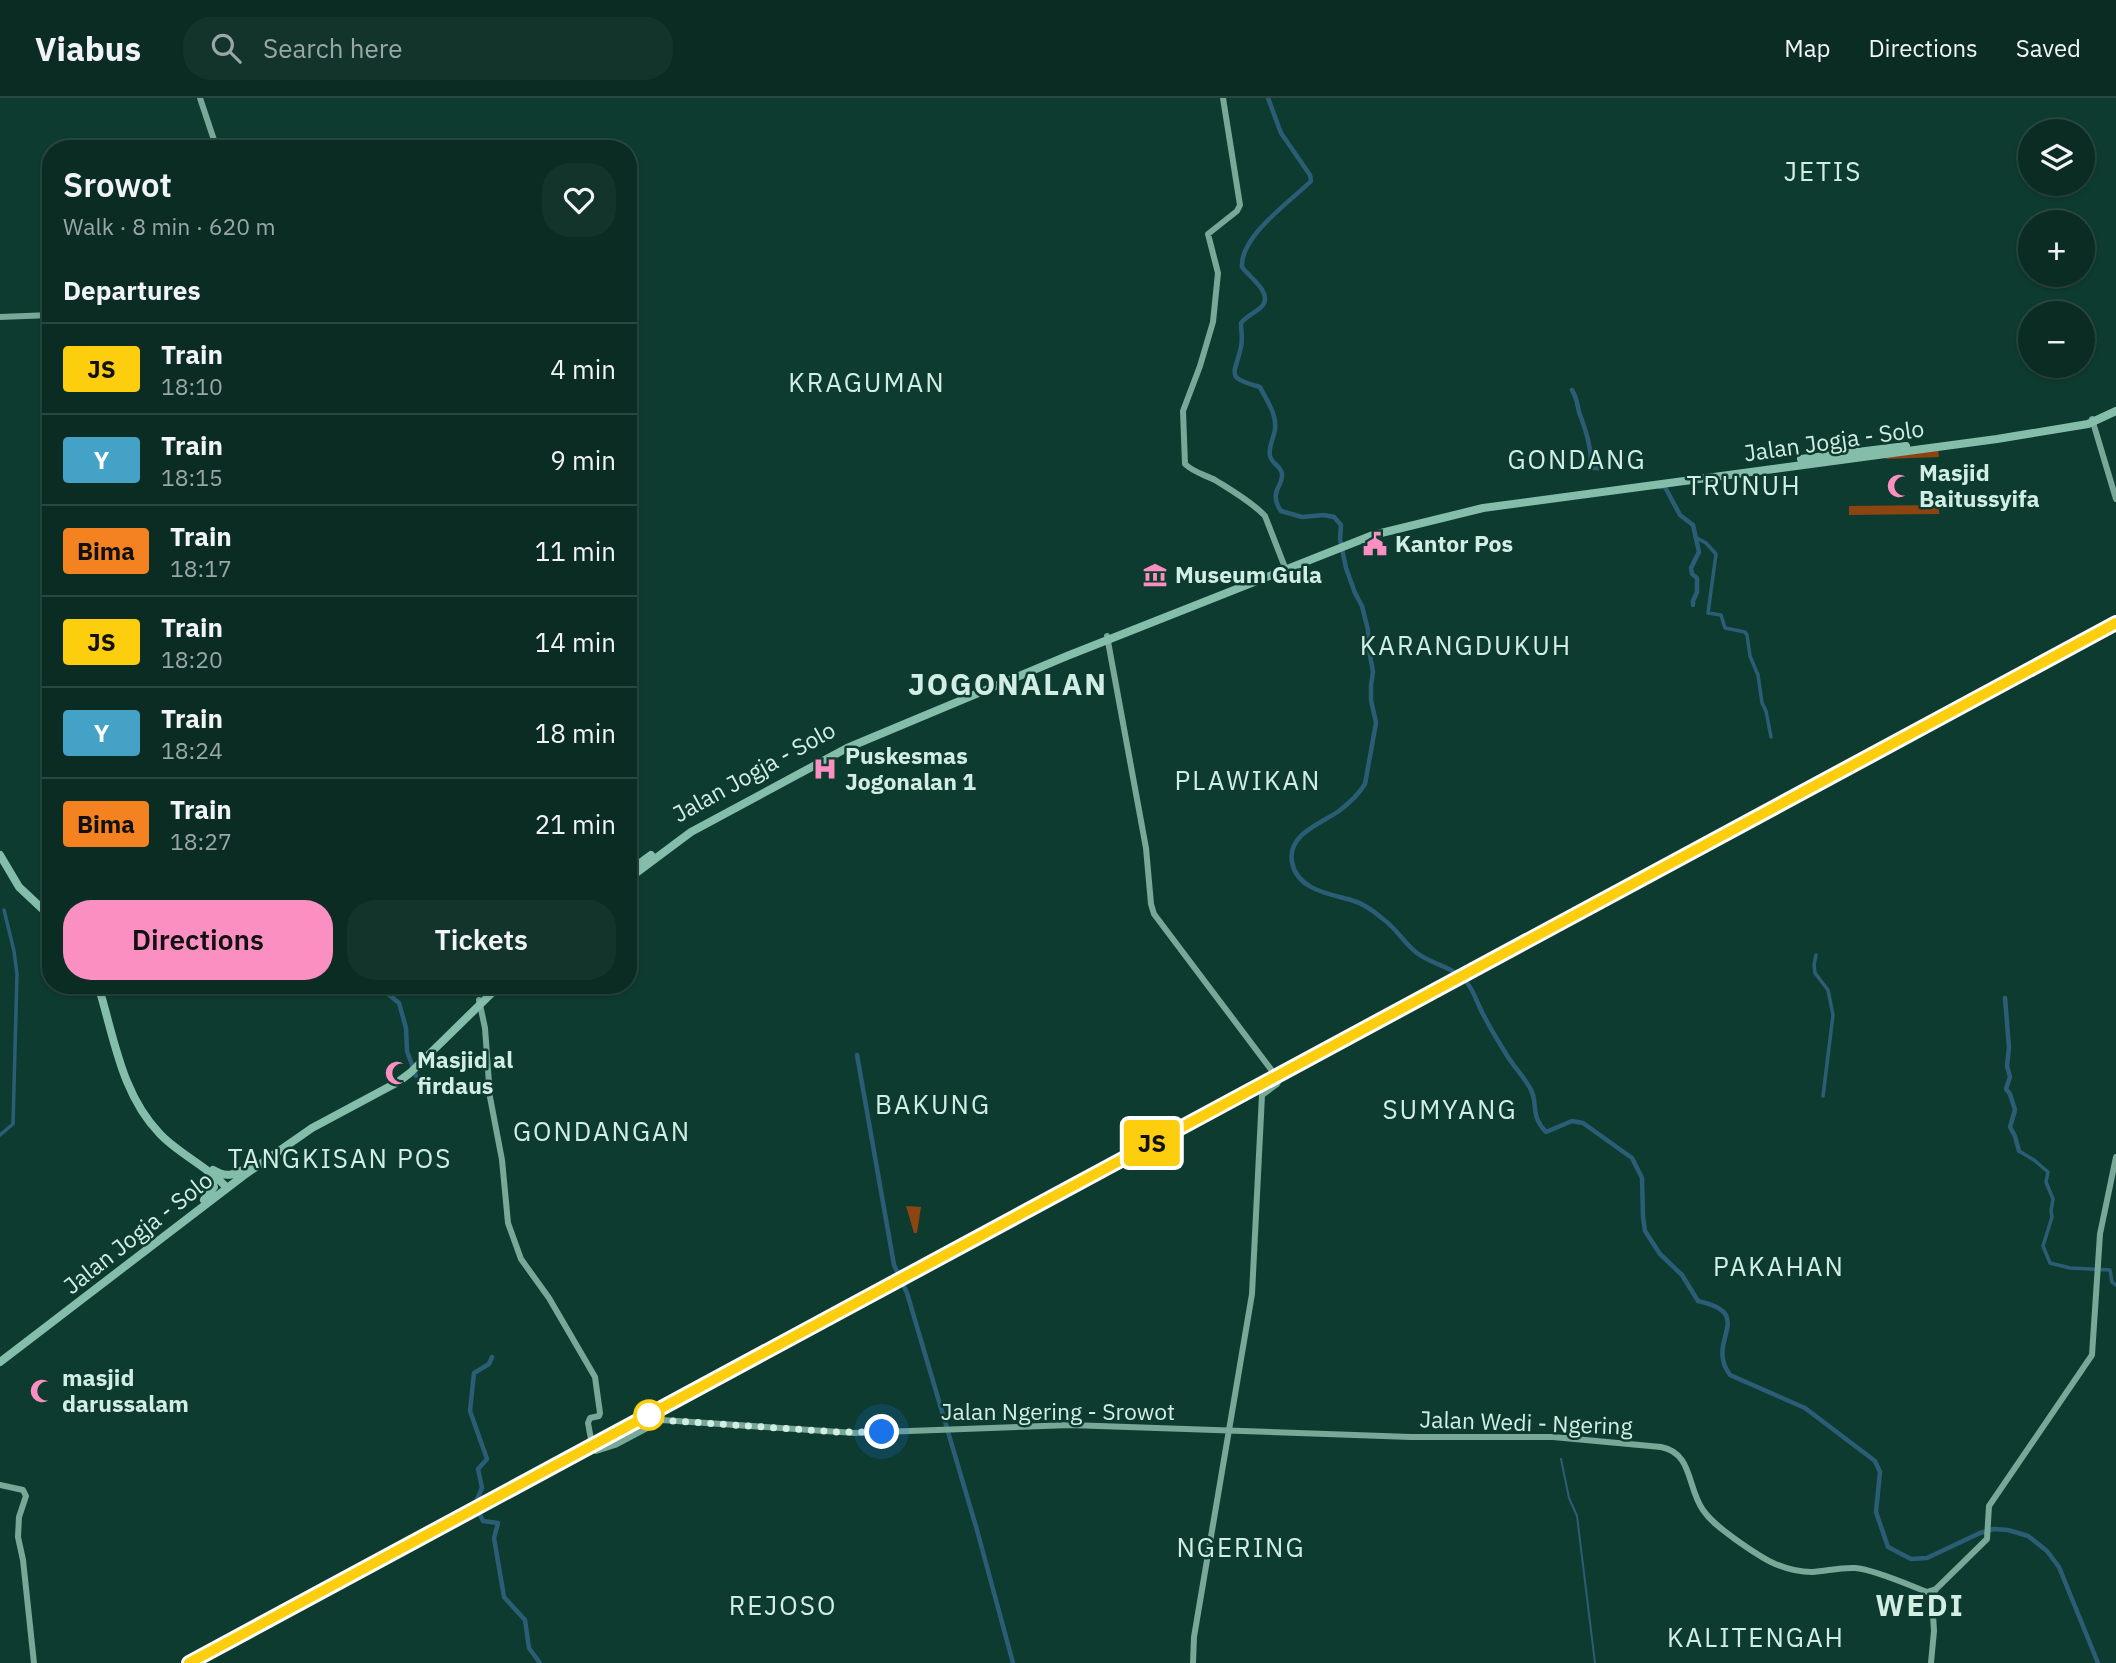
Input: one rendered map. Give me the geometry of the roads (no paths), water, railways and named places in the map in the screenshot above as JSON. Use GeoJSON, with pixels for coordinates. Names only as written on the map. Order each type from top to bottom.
{"type":"FeatureCollection","features":[{"type":"Feature","properties":{"kind":"highway","name":"Jalan Jogja - Solo"},"geometry":{"type":"LineString","coordinates":[[637,865],[688,828],[805,767],[874,736],[1108,638],[1347,544],[1395,528],[1483,508],[2093,421],[2116,408]]}},
{"type":"Feature","properties":{"kind":"highway","name":"Jalan Jogja - Solo"},"geometry":{"type":"LineString","coordinates":[[637,872],[691,832],[753,794]]}},
{"type":"Feature","properties":{"kind":"highway"},"geometry":{"type":"LineString","coordinates":[[0,855],[19,887],[42,910]]}},
{"type":"Feature","properties":{"kind":"highway"},"geometry":{"type":"LineString","coordinates":[[0,864],[23,897],[42,912]]}},
{"type":"Feature","properties":{"kind":"highway"},"geometry":{"type":"LineString","coordinates":[[103,994],[131,1082],[142,1105],[155,1124],[172,1141],[228,1185]]}},
{"type":"Feature","properties":{"kind":"highway","name":"Jalan Jogja - Solo"},"geometry":{"type":"LineString","coordinates":[[480,1002],[487,994]]}},
{"type":"Feature","properties":{"kind":"highway","name":"Jalan Jogja - Solo"},"geometry":{"type":"LineString","coordinates":[[0,1360],[252,1165],[312,1128],[398,1082],[489,994]]}},
{"type":"Feature","properties":{"kind":"highway","name":"Jalan Jogja - Solo"},"geometry":{"type":"LineString","coordinates":[[56,1318],[202,1203],[277,1150]]}},
{"type":"Feature","properties":{"kind":"highway"},"geometry":{"type":"LineString","coordinates":[[203,1166],[225,1177],[252,1165]]}},
{"type":"Feature","properties":{"kind":"highway"},"geometry":{"type":"LineString","coordinates":[[202,1203],[215,1187],[203,1166]]}},
{"type":"Feature","properties":{"kind":"main road"},"geometry":{"type":"LineString","coordinates":[[200,98],[214,140]]}},
{"type":"Feature","properties":{"kind":"main road"},"geometry":{"type":"LineString","coordinates":[[1223,98],[1240,205],[1237,211],[1208,234],[1218,272],[1213,322],[1183,411],[1185,464],[1228,489],[1265,516],[1285,568]]}},
{"type":"Feature","properties":{"kind":"main road"},"geometry":{"type":"LineString","coordinates":[[0,317],[42,315]]}},
{"type":"Feature","properties":{"kind":"main road"},"geometry":{"type":"LineString","coordinates":[[2093,421],[2116,499]]}},
{"type":"Feature","properties":{"kind":"main road"},"geometry":{"type":"LineString","coordinates":[[1108,638],[1146,848],[1154,914],[1279,1079],[1278,1084],[1262,1095],[1252,1294],[1194,1637],[1193,1663]]}},
{"type":"Feature","properties":{"kind":"main road","name":"Jalan Ngering - Srowot"},"geometry":{"type":"LineString","coordinates":[[480,1002],[508,1223],[521,1259],[549,1298],[595,1377],[600,1413],[590,1418],[588,1423],[593,1450],[615,1445],[662,1420],[847,1433],[1070,1425],[1229,1430]]}},
{"type":"Feature","properties":{"kind":"main road"},"geometry":{"type":"LineString","coordinates":[[1931,1663],[1934,1631],[1932,1598],[1936,1589],[1987,1537],[1989,1506],[2091,1356],[2100,1229],[2116,1157]]}},
{"type":"Feature","properties":{"kind":"main road","name":"Jalan Wedi - Ngering"},"geometry":{"type":"LineString","coordinates":[[1229,1430],[1411,1437],[1553,1437],[1667,1448],[1677,1453],[1682,1460],[1702,1509],[1733,1537],[1772,1563],[1786,1569],[1811,1572],[1858,1569],[1927,1592]]}},
{"type":"Feature","properties":{"kind":"main road"},"geometry":{"type":"LineString","coordinates":[[0,1485],[23,1490],[26,1496],[19,1517],[18,1537],[34,1663]]}},
{"type":"Feature","properties":{"kind":"main road"},"geometry":{"type":"LineString","coordinates":[[1932,1598],[1927,1592],[1936,1589]]}},
{"type":"Feature","properties":{"kind":"waterway"},"geometry":{"type":"LineString","coordinates":[[1268,98],[1281,133],[1310,175],[1311,181],[1257,232],[1244,255],[1242,267],[1262,290],[1265,300],[1261,307],[1241,323],[1242,344],[1235,374],[1241,380],[1260,387],[1273,412],[1275,429],[1270,453],[1271,459],[1282,474],[1276,494],[1281,511],[1302,517],[1334,517],[1341,525],[1340,539],[1346,568],[1362,606],[1368,630],[1373,672],[1371,700],[1376,723],[1365,784],[1342,808],[1300,837],[1292,852],[1295,871],[1307,885],[1368,908],[1388,923],[1417,953],[1464,979],[1499,1042],[1533,1093],[1536,1114],[1546,1132],[1572,1121],[1583,1123],[1632,1158],[1642,1178],[1645,1231],[1660,1254],[1682,1275],[1698,1301],[1725,1313],[1728,1321],[1722,1351],[1730,1375],[1805,1408],[1875,1461],[1880,1472],[1876,1512],[1888,1547],[1911,1559],[1927,1558],[1994,1529],[2028,1536],[2047,1551],[2059,1567],[2098,1663]]}},
{"type":"Feature","properties":{"kind":"waterway"},"geometry":{"type":"LineString","coordinates":[[1572,390],[1588,440],[1591,468],[1604,468]]}},
{"type":"Feature","properties":{"kind":"waterway"},"geometry":{"type":"LineString","coordinates":[[1660,487],[1665,487],[1680,515],[1693,525],[1699,552],[1691,568],[1692,574],[1697,578],[1693,605]]}},
{"type":"Feature","properties":{"kind":"waterway"},"geometry":{"type":"LineString","coordinates":[[1695,537],[1706,543],[1716,554],[1708,613],[1721,615],[1725,628],[1745,632],[1747,635],[1771,737]]}},
{"type":"Feature","properties":{"kind":"waterway"},"geometry":{"type":"LineString","coordinates":[[0,1135],[13,1124],[17,974],[4,910]]}},
{"type":"Feature","properties":{"kind":"waterway"},"geometry":{"type":"LineString","coordinates":[[1816,955],[1815,973],[1828,990],[1833,1015],[1823,1096]]}},
{"type":"Feature","properties":{"kind":"waterway"},"geometry":{"type":"LineString","coordinates":[[388,994],[399,1003],[406,1028],[407,1051],[416,1076]]}},
{"type":"Feature","properties":{"kind":"waterway"},"geometry":{"type":"LineString","coordinates":[[2005,998],[2009,1047],[2007,1066],[2010,1077],[2006,1089],[2015,1110],[2010,1127],[2019,1151]]}},
{"type":"Feature","properties":{"kind":"waterway"},"geometry":{"type":"LineString","coordinates":[[857,1055],[894,1265],[907,1293],[1013,1663]]}},
{"type":"Feature","properties":{"kind":"waterway"},"geometry":{"type":"LineString","coordinates":[[2019,1151],[2048,1172],[2046,1182],[2053,1199],[2052,1217],[2043,1246],[2050,1263],[2070,1268],[2110,1270],[2112,1282],[2116,1285]]}},
{"type":"Feature","properties":{"kind":"waterway"},"geometry":{"type":"LineString","coordinates":[[492,1357],[489,1364],[474,1373],[470,1411],[487,1459],[478,1469],[482,1488],[475,1504],[483,1521],[498,1523],[494,1538],[504,1597],[525,1620],[529,1648],[540,1663]]}},
{"type":"Feature","properties":{"kind":"waterway"},"geometry":{"type":"LineString","coordinates":[[1561,1459],[1569,1498],[1577,1516],[1595,1663]]}},
{"type":"Feature","properties":{"kind":"railway"},"geometry":{"type":"LineString","coordinates":[[189,1663],[2116,623]]}},
{"type":"Feature","properties":{"kind":"train","name":"JS"},"geometry":{"type":"LineString","coordinates":[[189,1663],[2116,623]]}},
{"type":"Feature","properties":{"kind":"place","name":"Masjid Baitussyifa"},"geometry":{"type":"Point","coordinates":[1899,486]}},
{"type":"Feature","properties":{"kind":"place","name":"Kantor Pos"},"geometry":{"type":"Point","coordinates":[1375,544]}},
{"type":"Feature","properties":{"kind":"place","name":"Museum Gula"},"geometry":{"type":"Point","coordinates":[1155,575]}},
{"type":"Feature","properties":{"kind":"place","name":"Puskesmas Jogonalan 1"},"geometry":{"type":"Point","coordinates":[825,769]}},
{"type":"Feature","properties":{"kind":"place","name":"Masjid al firdaus"},"geometry":{"type":"Point","coordinates":[397,1073]}},
{"type":"Feature","properties":{"kind":"place","name":"masjid darussalam"},"geometry":{"type":"Point","coordinates":[42,1391]}},
{"type":"Feature","properties":{"kind":"district","name":"JETIS"},"geometry":{"type":"Point","coordinates":[1823,172]}},
{"type":"Feature","properties":{"kind":"district","name":"KRAGUMAN"},"geometry":{"type":"Point","coordinates":[867,383]}},
{"type":"Feature","properties":{"kind":"district","name":"GONDANG"},"geometry":{"type":"Point","coordinates":[1577,460]}},
{"type":"Feature","properties":{"kind":"district","name":"TRUNUH"},"geometry":{"type":"Point","coordinates":[1744,486]}},
{"type":"Feature","properties":{"kind":"district","name":"KARANGDUKUH"},"geometry":{"type":"Point","coordinates":[1466,646]}},
{"type":"Feature","properties":{"kind":"district","name":"JOGONALAN"},"geometry":{"type":"Point","coordinates":[1008,685]}},
{"type":"Feature","properties":{"kind":"district","name":"PLAWIKAN"},"geometry":{"type":"Point","coordinates":[1248,781]}},
{"type":"Feature","properties":{"kind":"district","name":"BAKUNG"},"geometry":{"type":"Point","coordinates":[933,1105]}},
{"type":"Feature","properties":{"kind":"district","name":"SUMYANG"},"geometry":{"type":"Point","coordinates":[1450,1110]}},
{"type":"Feature","properties":{"kind":"district","name":"GONDANGAN"},"geometry":{"type":"Point","coordinates":[602,1132]}},
{"type":"Feature","properties":{"kind":"district","name":"TANGKISAN POS"},"geometry":{"type":"Point","coordinates":[340,1159]}},
{"type":"Feature","properties":{"kind":"district","name":"PAKAHAN"},"geometry":{"type":"Point","coordinates":[1779,1267]}},
{"type":"Feature","properties":{"kind":"district","name":"NGERING"},"geometry":{"type":"Point","coordinates":[1241,1548]}},
{"type":"Feature","properties":{"kind":"district","name":"REJOSO"},"geometry":{"type":"Point","coordinates":[783,1606]}},
{"type":"Feature","properties":{"kind":"district","name":"WEDI"},"geometry":{"type":"Point","coordinates":[1920,1606]}},
{"type":"Feature","properties":{"kind":"district","name":"KALITENGAH"},"geometry":{"type":"Point","coordinates":[1756,1638]}}]}
